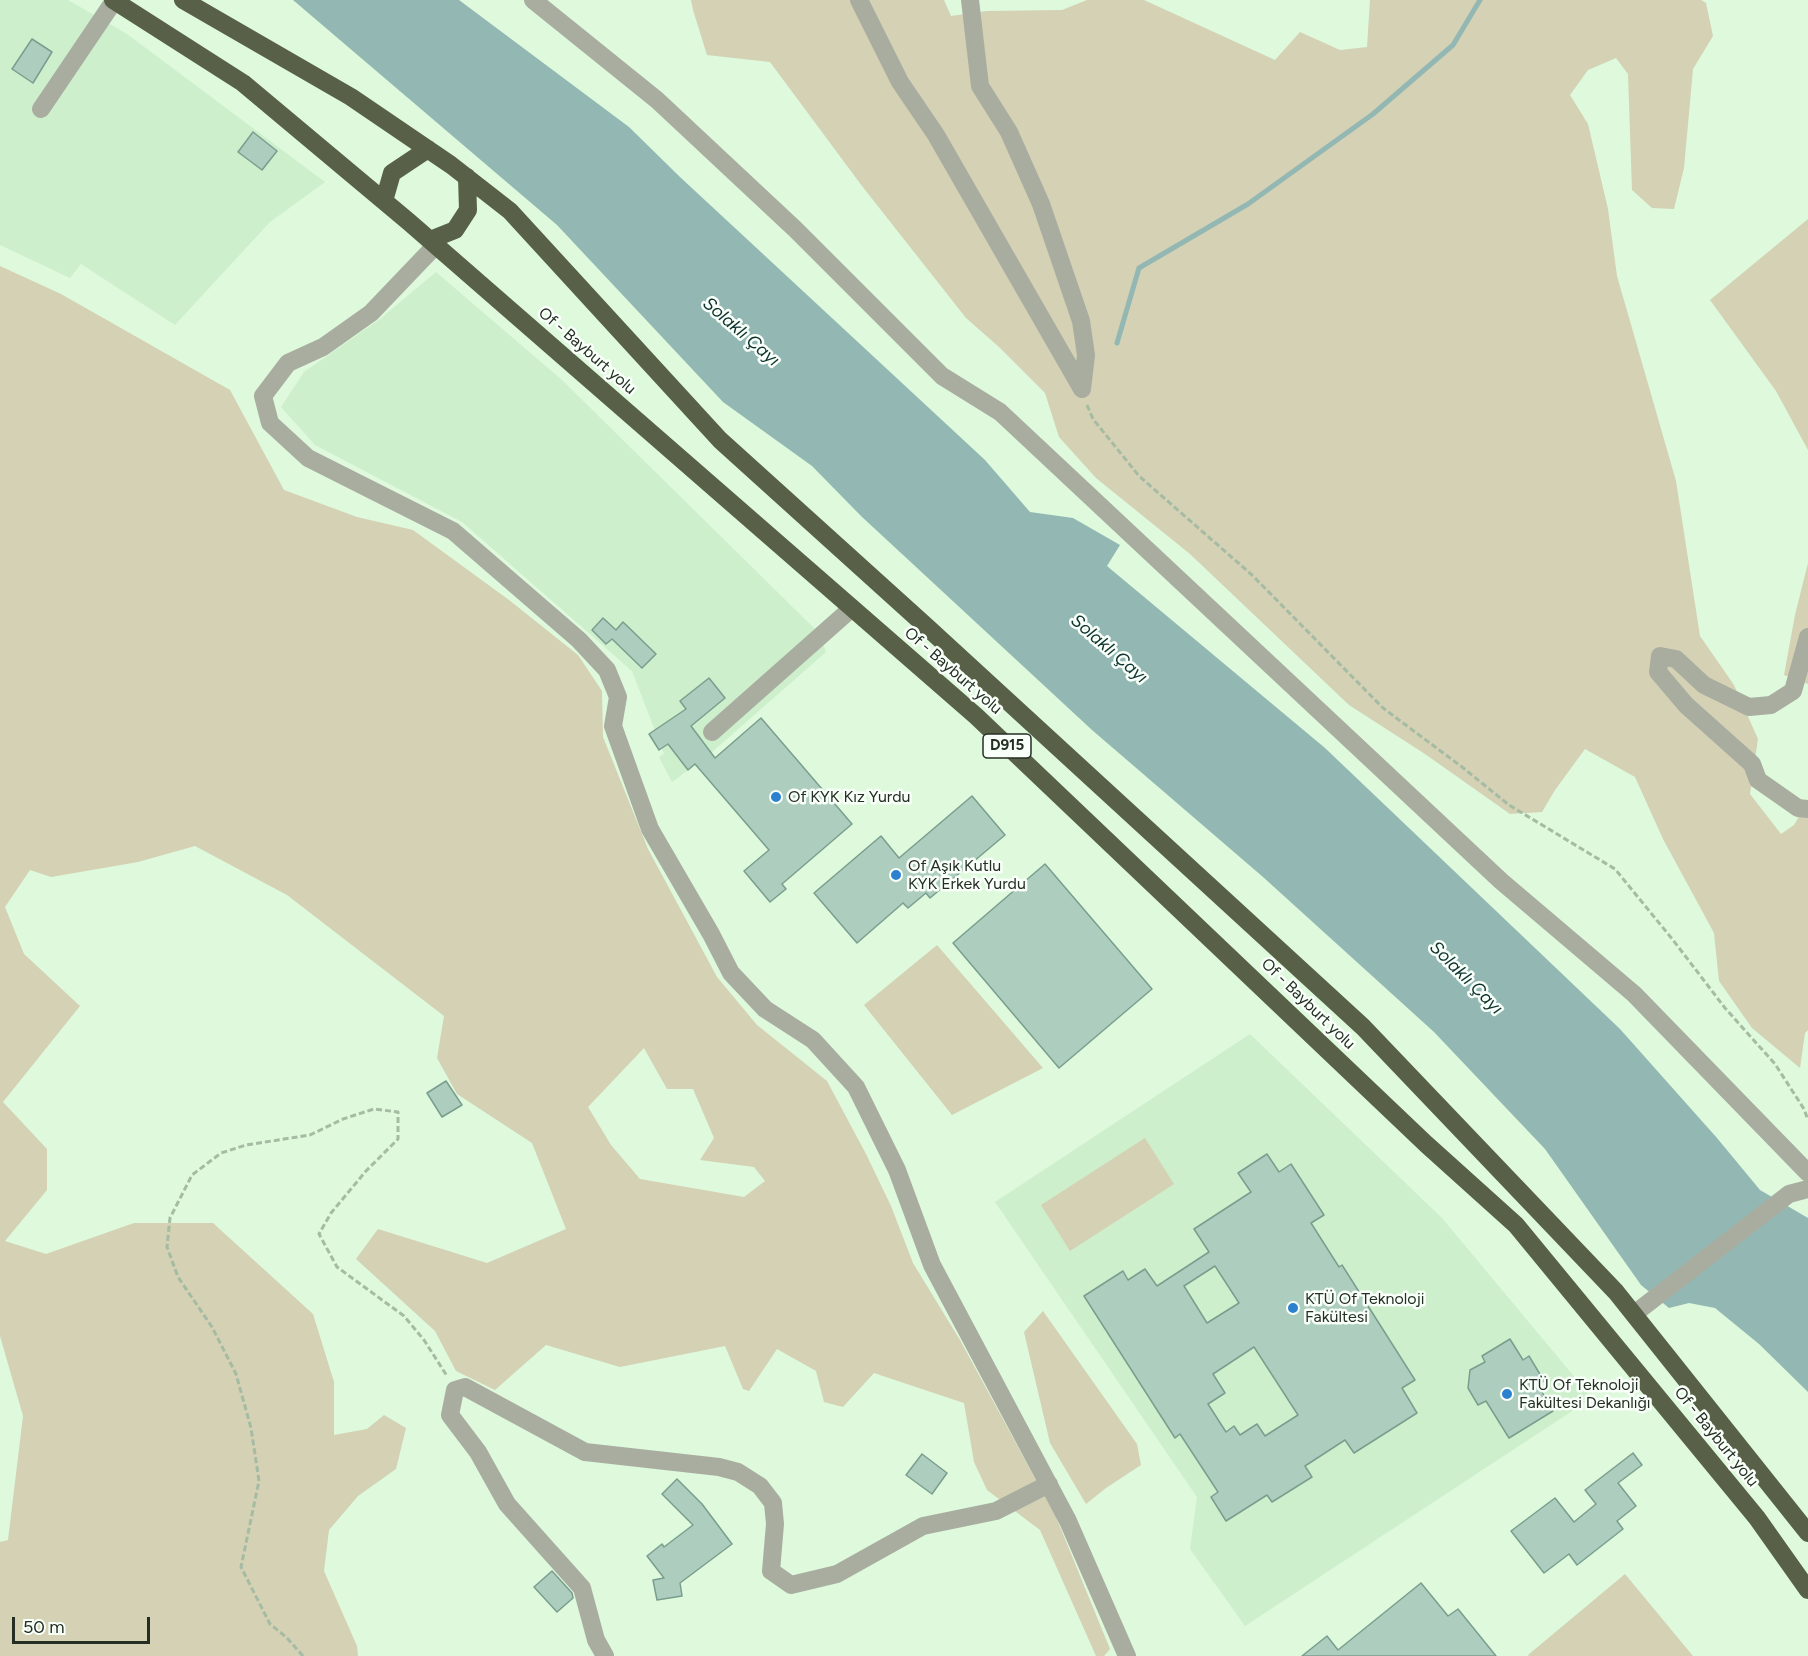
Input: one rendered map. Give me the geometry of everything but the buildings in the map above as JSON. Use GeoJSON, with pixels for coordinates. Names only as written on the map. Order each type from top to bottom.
{"type":"FeatureCollection","features":[{"type":"Feature","properties":{"kind":"highway","name":"Of - Bayburt yolu"},"geometry":{"type":"LineString","coordinates":[[113,0],[243,83],[433,242],[976,716],[1426,1144],[1516,1225],[1757,1518],[1808,1590]]}},
{"type":"Feature","properties":{"kind":"highway","name":"Of - Bayburt yolu"},"geometry":{"type":"LineString","coordinates":[[183,0],[351,97],[428,149],[510,211],[720,440],[936,634],[1364,1028],[1616,1292],[1640,1309],[1808,1533]]}},
{"type":"Feature","properties":{"kind":"highway"},"geometry":{"type":"LineString","coordinates":[[384,201],[392,173],[428,149]]}},
{"type":"Feature","properties":{"kind":"highway"},"geometry":{"type":"LineString","coordinates":[[433,242],[455,230],[468,210],[467,177]]}},
{"type":"Feature","properties":{"kind":"street"},"geometry":{"type":"LineString","coordinates":[[41,110],[113,0]]}},
{"type":"Feature","properties":{"kind":"street"},"geometry":{"type":"LineString","coordinates":[[533,0],[657,100],[795,229],[942,376],[1000,412],[1501,881],[1634,994],[1808,1173]]}},
{"type":"Feature","properties":{"kind":"street"},"geometry":{"type":"LineString","coordinates":[[859,0],[900,82],[936,135],[1082,389]]}},
{"type":"Feature","properties":{"kind":"street"},"geometry":{"type":"LineString","coordinates":[[970,0],[980,86],[1009,132],[1041,204],[1081,321],[1086,355],[1082,389]]}},
{"type":"Feature","properties":{"kind":"street"},"geometry":{"type":"LineString","coordinates":[[433,242],[371,313],[323,347],[288,363],[263,396],[270,423],[308,458],[453,531],[579,640],[607,670],[618,697],[613,726],[650,829],[711,934],[730,973],[765,1010],[813,1040],[856,1087],[897,1170],[932,1265],[1068,1521],[1127,1656]]}},
{"type":"Feature","properties":{"kind":"street"},"geometry":{"type":"LineString","coordinates":[[712,732],[852,608]]}},
{"type":"Feature","properties":{"kind":"street"},"geometry":{"type":"LineString","coordinates":[[1808,637],[1792,691],[1771,705],[1749,707],[1704,685],[1676,659],[1660,656],[1658,672],[1686,705],[1752,764],[1758,780],[1798,808],[1808,809]]}},
{"type":"Feature","properties":{"kind":"street"},"geometry":{"type":"LineString","coordinates":[[1640,1309],[1789,1194],[1808,1189]]}},
{"type":"Feature","properties":{"kind":"street"},"geometry":{"type":"LineString","coordinates":[[605,1656],[596,1640],[582,1588],[507,1504],[478,1452],[450,1415],[455,1390],[465,1387],[585,1452],[719,1467],[738,1472],[760,1486],[773,1503],[775,1524],[771,1571],[791,1585],[837,1574],[923,1526],[996,1510],[1048,1484]]}},
{"type":"Feature","properties":{"kind":"path"},"geometry":{"type":"LineString","coordinates":[[1082,389],[1093,419],[1139,476],[1252,575],[1383,708],[1509,805],[1615,869],[1725,1008],[1775,1064],[1804,1109],[1808,1120]]}},
{"type":"Feature","properties":{"kind":"path"},"geometry":{"type":"LineString","coordinates":[[303,1656],[286,1637],[270,1624],[241,1567],[259,1481],[251,1428],[236,1374],[212,1327],[178,1277],[167,1247],[170,1218],[192,1175],[221,1153],[246,1145],[310,1135],[343,1119],[374,1109],[398,1112],[398,1139],[366,1171],[331,1213],[319,1234],[338,1267],[396,1310],[411,1324],[424,1340],[455,1390]]}},
{"type":"Feature","properties":{"kind":"shaded area"},"geometry":{"type":"Polygon","coordinates":[[[0,0],[68,0],[127,34],[325,182],[270,222],[175,325],[81,264],[70,278],[0,245],[0,0]]]}},
{"type":"Feature","properties":{"kind":"shaded area"},"geometry":{"type":"Polygon","coordinates":[[[691,0],[944,0],[951,16],[987,11],[1062,10],[1087,0],[1144,0],[1275,60],[1300,32],[1340,50],[1367,47],[1370,0],[1701,0],[1706,3],[1713,36],[1693,69],[1684,168],[1674,209],[1652,208],[1632,190],[1628,74],[1616,58],[1588,70],[1570,95],[1588,124],[1608,209],[1617,276],[1676,481],[1700,636],[1734,685],[1758,739],[1750,794],[1781,834],[1794,825],[1808,801],[1808,1030],[1805,1033],[1800,1068],[1752,1028],[1719,981],[1714,933],[1663,839],[1635,777],[1585,749],[1542,812],[1510,814],[1425,754],[1349,705],[1190,554],[1096,478],[1059,437],[1045,393],[966,318],[862,186],[770,62],[707,55],[691,0]]]}},
{"type":"Feature","properties":{"kind":"shaded area"},"geometry":{"type":"Polygon","coordinates":[[[1808,219],[1808,450],[1776,391],[1710,300],[1808,219]]]}},
{"type":"Feature","properties":{"kind":"shaded area"},"geometry":{"type":"Polygon","coordinates":[[[0,266],[61,294],[230,390],[284,490],[357,517],[413,530],[509,600],[578,655],[602,691],[603,737],[648,849],[717,977],[757,1025],[827,1081],[891,1206],[913,1263],[960,1340],[1056,1517],[1110,1649],[1104,1656],[1096,1656],[1040,1530],[987,1490],[974,1462],[964,1403],[874,1373],[843,1407],[824,1402],[816,1371],[777,1349],[749,1391],[743,1389],[725,1346],[620,1367],[546,1345],[495,1390],[456,1371],[435,1331],[356,1259],[378,1229],[487,1263],[566,1229],[532,1143],[457,1094],[437,1058],[444,1016],[287,895],[195,846],[138,862],[51,877],[30,870],[5,907],[24,954],[80,1006],[3,1102],[47,1149],[47,1190],[5,1241],[46,1254],[134,1223],[213,1223],[313,1314],[334,1382],[334,1435],[367,1429],[384,1415],[406,1428],[396,1469],[358,1496],[329,1530],[324,1571],[357,1646],[358,1656],[0,1656],[0,1542],[8,1540],[23,1416],[0,1336],[0,266]],[[644,1048],[588,1107],[611,1145],[640,1179],[744,1197],[765,1181],[754,1167],[700,1160],[714,1138],[693,1089],[667,1089],[644,1048]]]}},
{"type":"Feature","properties":{"kind":"shaded area"},"geometry":{"type":"Polygon","coordinates":[[[436,272],[562,380],[819,633],[826,652],[711,753],[672,782],[659,757],[664,754],[632,671],[462,522],[315,445],[281,407],[304,372],[380,319],[436,272]]]}},
{"type":"Feature","properties":{"kind":"shaded area"},"geometry":{"type":"Polygon","coordinates":[[[1808,563],[1808,684],[1784,675],[1795,615],[1808,563]]]}},
{"type":"Feature","properties":{"kind":"shaded area"},"geometry":{"type":"Polygon","coordinates":[[[937,945],[1043,1068],[952,1115],[864,1005],[937,945]]]}},
{"type":"Feature","properties":{"kind":"shaded area","name":"KTÜ Of Teknoloji Fakültesi"},"geometry":{"type":"Polygon","coordinates":[[[1250,1034],[1442,1218],[1592,1398],[1245,1626],[1190,1549],[1197,1497],[995,1202],[1250,1034]]]}},
{"type":"Feature","properties":{"kind":"shaded area"},"geometry":{"type":"Polygon","coordinates":[[[1145,1138],[1174,1184],[1070,1251],[1041,1205],[1145,1138]]]}},
{"type":"Feature","properties":{"kind":"shaded area"},"geometry":{"type":"Polygon","coordinates":[[[1043,1311],[1137,1444],[1141,1465],[1086,1504],[1050,1443],[1024,1332],[1043,1311]]]}},
{"type":"Feature","properties":{"kind":"shaded area"},"geometry":{"type":"Polygon","coordinates":[[[1625,1574],[1693,1656],[1528,1655],[1625,1574]]]}},
{"type":"Feature","properties":{"kind":"water","name":"Solaklı Çayı"},"geometry":{"type":"Polygon","coordinates":[[[293,0],[459,0],[629,127],[985,460],[1030,512],[1073,518],[1120,545],[1107,566],[1325,748],[1620,1029],[1760,1190],[1808,1218],[1808,1392],[1759,1344],[1715,1308],[1689,1303],[1669,1308],[1641,1285],[1545,1149],[1434,1032],[1263,877],[1092,730],[861,516],[812,466],[723,402],[557,225],[293,0]]]}},
{"type":"Feature","properties":{"kind":"waterway"},"geometry":{"type":"LineString","coordinates":[[1117,343],[1139,268],[1248,204],[1373,114],[1453,45],[1480,0]]}},
{"type":"Feature","properties":{"kind":"place","name":"Of KYK Kız Yurdu"},"geometry":{"type":"Point","coordinates":[776,797]}},
{"type":"Feature","properties":{"kind":"place","name":"Of Aşık Kutlu KYK Erkek Yurdu"},"geometry":{"type":"Point","coordinates":[896,875]}},
{"type":"Feature","properties":{"kind":"place","name":"KTÜ Of Teknoloji Fakültesi"},"geometry":{"type":"Point","coordinates":[1293,1308]}},
{"type":"Feature","properties":{"kind":"place","name":"KTÜ Of Teknoloji Fakültesi Dekanlığı"},"geometry":{"type":"Point","coordinates":[1507,1394]}}]}
